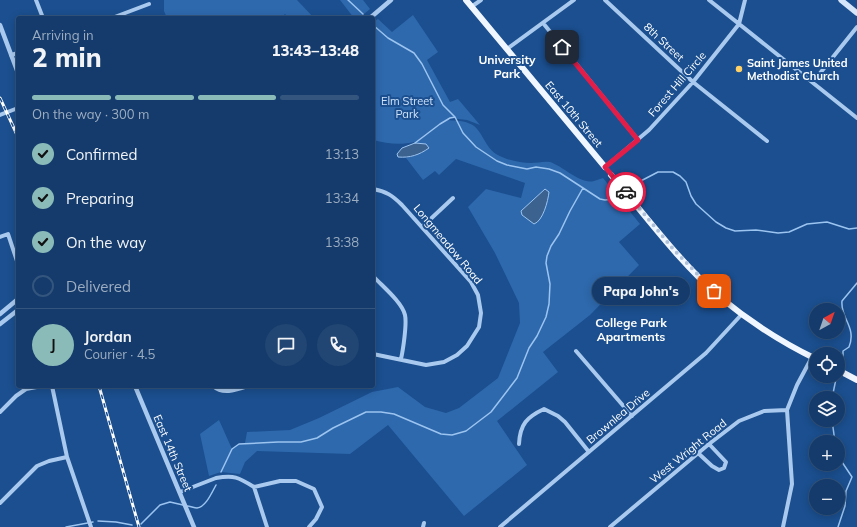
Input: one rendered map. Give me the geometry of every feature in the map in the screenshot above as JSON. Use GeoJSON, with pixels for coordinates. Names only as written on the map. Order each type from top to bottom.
{"type":"FeatureCollection","features":[{"type":"Feature","properties":{"kind":"main road","name":"East 10th Street"},"geometry":{"type":"LineString","coordinates":[[466,0],[669,244],[695,273],[742,314],[809,355]]}},
{"type":"Feature","properties":{"kind":"main road"},"geometry":{"type":"LineString","coordinates":[[841,0],[857,13]]}},
{"type":"Feature","properties":{"kind":"main road"},"geometry":{"type":"LineString","coordinates":[[845,374],[857,380]]}},
{"type":"Feature","properties":{"kind":"street"},"geometry":{"type":"LineString","coordinates":[[36,0],[42,16]]}},
{"type":"Feature","properties":{"kind":"street"},"geometry":{"type":"LineString","coordinates":[[372,16],[391,0]]}},
{"type":"Feature","properties":{"kind":"street"},"geometry":{"type":"LineString","coordinates":[[471,7],[481,0]]}},
{"type":"Feature","properties":{"kind":"street"},"geometry":{"type":"LineString","coordinates":[[507,49],[574,0]]}},
{"type":"Feature","properties":{"kind":"street","name":"8th Street"},"geometry":{"type":"LineString","coordinates":[[605,0],[693,82],[767,141]]}},
{"type":"Feature","properties":{"kind":"street"},"geometry":{"type":"LineString","coordinates":[[709,0],[857,118]]}},
{"type":"Feature","properties":{"kind":"street","name":"Forest Hill Circle"},"geometry":{"type":"LineString","coordinates":[[605,167],[638,140],[693,82],[739,24],[745,0]]}},
{"type":"Feature","properties":{"kind":"street"},"geometry":{"type":"LineString","coordinates":[[117,16],[149,4]]}},
{"type":"Feature","properties":{"kind":"street"},"geometry":{"type":"LineString","coordinates":[[543,23],[638,140]]}},
{"type":"Feature","properties":{"kind":"street"},"geometry":{"type":"LineString","coordinates":[[0,25],[16,68]]}},
{"type":"Feature","properties":{"kind":"street"},"geometry":{"type":"LineString","coordinates":[[813,82],[857,27]]}},
{"type":"Feature","properties":{"kind":"street"},"geometry":{"type":"LineString","coordinates":[[11,55],[16,54]]}},
{"type":"Feature","properties":{"kind":"street"},"geometry":{"type":"LineString","coordinates":[[0,115],[16,109]]}},
{"type":"Feature","properties":{"kind":"street","name":"Longmeadow Road"},"geometry":{"type":"LineString","coordinates":[[375,189],[391,195],[402,205],[470,282],[478,295],[481,313],[479,327],[466,346],[457,355],[444,362],[426,365],[375,354]]}},
{"type":"Feature","properties":{"kind":"street"},"geometry":{"type":"LineString","coordinates":[[422,227],[453,198]]}},
{"type":"Feature","properties":{"kind":"street"},"geometry":{"type":"LineString","coordinates":[[0,237],[8,234],[16,258]]}},
{"type":"Feature","properties":{"kind":"street"},"geometry":{"type":"LineString","coordinates":[[375,278],[398,303],[405,315],[404,345],[401,359]]}},
{"type":"Feature","properties":{"kind":"street"},"geometry":{"type":"LineString","coordinates":[[0,314],[16,301]]}},
{"type":"Feature","properties":{"kind":"street"},"geometry":{"type":"LineString","coordinates":[[0,324],[16,312]]}},
{"type":"Feature","properties":{"kind":"street","name":"Brownlea Drive"},"geometry":{"type":"LineString","coordinates":[[500,527],[706,353],[742,314]]}},
{"type":"Feature","properties":{"kind":"street"},"geometry":{"type":"LineString","coordinates":[[576,351],[632,416]]}},
{"type":"Feature","properties":{"kind":"street"},"geometry":{"type":"LineString","coordinates":[[783,527],[792,484],[787,410],[797,385],[809,366]]}},
{"type":"Feature","properties":{"kind":"street"},"geometry":{"type":"LineString","coordinates":[[0,412],[16,396],[26,389],[31,388]]}},
{"type":"Feature","properties":{"kind":"street"},"geometry":{"type":"LineString","coordinates":[[52,388],[67,457],[91,527]]}},
{"type":"Feature","properties":{"kind":"street","name":"East 14th Street"},"geometry":{"type":"LineString","coordinates":[[136,388],[194,527]]}},
{"type":"Feature","properties":{"kind":"street"},"geometry":{"type":"LineString","coordinates":[[215,388],[229,392],[242,388]]}},
{"type":"Feature","properties":{"kind":"street"},"geometry":{"type":"LineString","coordinates":[[519,444],[520,433],[525,422],[534,414],[544,409],[558,416],[565,422],[589,452]]}},
{"type":"Feature","properties":{"kind":"street","name":"West Wright Road"},"geometry":{"type":"LineString","coordinates":[[610,527],[698,453],[739,421],[764,411],[787,410]]}},
{"type":"Feature","properties":{"kind":"street"},"geometry":{"type":"LineString","coordinates":[[698,453],[712,466],[719,470],[724,468],[726,462],[709,444]]}},
{"type":"Feature","properties":{"kind":"street"},"geometry":{"type":"LineString","coordinates":[[0,503],[37,466],[49,461],[67,457]]}},
{"type":"Feature","properties":{"kind":"street"},"geometry":{"type":"LineString","coordinates":[[180,492],[221,477],[238,477],[254,486],[280,481],[296,481],[314,489],[322,507],[316,519],[309,527]]}},
{"type":"Feature","properties":{"kind":"street"},"geometry":{"type":"LineString","coordinates":[[254,486],[267,527]]}},
{"type":"Feature","properties":{"kind":"green space"},"geometry":{"type":"Polygon","coordinates":[[[164,0],[297,0],[312,16],[287,16],[285,14],[282,16],[166,16],[164,11],[164,0]]]}},
{"type":"Feature","properties":{"kind":"green space"},"geometry":{"type":"Polygon","coordinates":[[[340,0],[363,0],[370,9],[361,16],[352,16],[340,0]]]}},
{"type":"Feature","properties":{"kind":"green space","name":"Elm Street Park"},"geometry":{"type":"Polygon","coordinates":[[[413,15],[438,52],[427,60],[450,102],[458,99],[480,125],[467,120],[450,118],[447,120],[463,121],[473,125],[480,132],[488,146],[496,154],[504,158],[527,163],[550,162],[583,180],[594,181],[603,178],[640,224],[619,242],[639,265],[590,315],[543,352],[558,372],[497,421],[527,465],[464,516],[388,425],[350,454],[257,451],[245,462],[240,474],[221,472],[209,476],[200,434],[219,420],[232,449],[239,444],[245,443],[247,432],[290,430],[319,418],[372,392],[398,387],[425,407],[446,413],[459,408],[498,378],[520,323],[519,303],[495,253],[468,207],[486,189],[521,198],[525,183],[456,159],[439,175],[435,171],[423,180],[406,158],[417,155],[421,143],[415,142],[394,144],[375,140],[375,21],[378,19],[392,32],[413,15]]]}},
{"type":"Feature","properties":{"kind":"shaded area"},"geometry":{"type":"Polygon","coordinates":[[[415,143],[426,144],[429,148],[414,156],[398,157],[397,154],[402,148],[415,143]]]}},
{"type":"Feature","properties":{"kind":"shaded area"},"geometry":{"type":"Polygon","coordinates":[[[545,189],[549,192],[546,205],[540,219],[534,224],[522,215],[521,211],[545,189]]]}},
{"type":"Feature","properties":{"kind":"waterway"},"geometry":{"type":"LineString","coordinates":[[348,0],[363,14]]}},
{"type":"Feature","properties":{"kind":"waterway"},"geometry":{"type":"LineString","coordinates":[[375,27],[388,38],[414,53],[422,64],[443,105],[455,117],[463,133],[476,147],[497,161],[507,165],[527,169],[536,167],[549,169],[560,173],[600,199],[614,199]]}},
{"type":"Feature","properties":{"kind":"waterway"},"geometry":{"type":"LineString","coordinates":[[415,143],[440,124],[450,118],[455,117]]}},
{"type":"Feature","properties":{"kind":"waterway"},"geometry":{"type":"LineString","coordinates":[[633,185],[658,172],[673,172],[686,182],[691,196],[696,204],[716,222],[735,231],[756,230],[778,233],[789,232],[807,224],[827,222],[849,229],[857,228]]}},
{"type":"Feature","properties":{"kind":"waterway"},"geometry":{"type":"LineString","coordinates":[[221,472],[232,449],[239,444],[301,442],[317,438],[333,428],[366,412],[394,414],[441,434],[452,435],[466,431],[491,412],[517,378],[529,348],[537,336],[546,317],[549,304],[550,284],[546,263],[547,256],[583,188]]}},
{"type":"Feature","properties":{"kind":"waterway"},"geometry":{"type":"LineString","coordinates":[[845,350],[849,347],[851,334],[850,328],[843,313],[842,301],[857,283]]}},
{"type":"Feature","properties":{"kind":"waterway"},"geometry":{"type":"LineString","coordinates":[[833,391],[835,383]]}},
{"type":"Feature","properties":{"kind":"waterway"},"geometry":{"type":"LineString","coordinates":[[833,427],[834,435]]}},
{"type":"Feature","properties":{"kind":"waterway"},"geometry":{"type":"LineString","coordinates":[[838,527],[845,506],[846,491],[852,477],[845,466]]}},
{"type":"Feature","properties":{"kind":"waterway"},"geometry":{"type":"LineString","coordinates":[[187,506],[197,508],[203,505],[216,485]]}},
{"type":"Feature","properties":{"kind":"waterway"},"geometry":{"type":"LineString","coordinates":[[141,524],[160,505],[170,502],[183,505]]}},
{"type":"Feature","properties":{"kind":"waterway"},"geometry":{"type":"LineString","coordinates":[[98,521],[132,525]]}},
{"type":"Feature","properties":{"kind":"waterway"},"geometry":{"type":"LineString","coordinates":[[66,527],[93,522]]}},
{"type":"Feature","properties":{"kind":"railway"},"geometry":{"type":"LineString","coordinates":[[0,98],[16,133]]}},
{"type":"Feature","properties":{"kind":"railway"},"geometry":{"type":"LineString","coordinates":[[100,388],[139,527]]}},
{"type":"Feature","properties":{"kind":"way so far"},"geometry":{"type":"LineString","coordinates":[[626,192],[674,250],[714,291]]}},
{"type":"Feature","properties":{"kind":"place","name":"Saint James United Methodist Church"},"geometry":{"type":"Point","coordinates":[739,69]}},
{"type":"Feature","properties":{"kind":"place","name":"Papa John's"},"geometry":{"type":"Point","coordinates":[714,291]}},
{"type":"Feature","properties":{"kind":"district","name":"University Park"},"geometry":{"type":"Point","coordinates":[507,66]}},
{"type":"Feature","properties":{"kind":"district","name":"College Park Apartments"},"geometry":{"type":"Point","coordinates":[631,329]}},
{"type":"Feature","properties":{"kind":"route"},"geometry":{"type":"LineString","coordinates":[[562,47],[638,140],[605,167],[626,192]]}}]}
